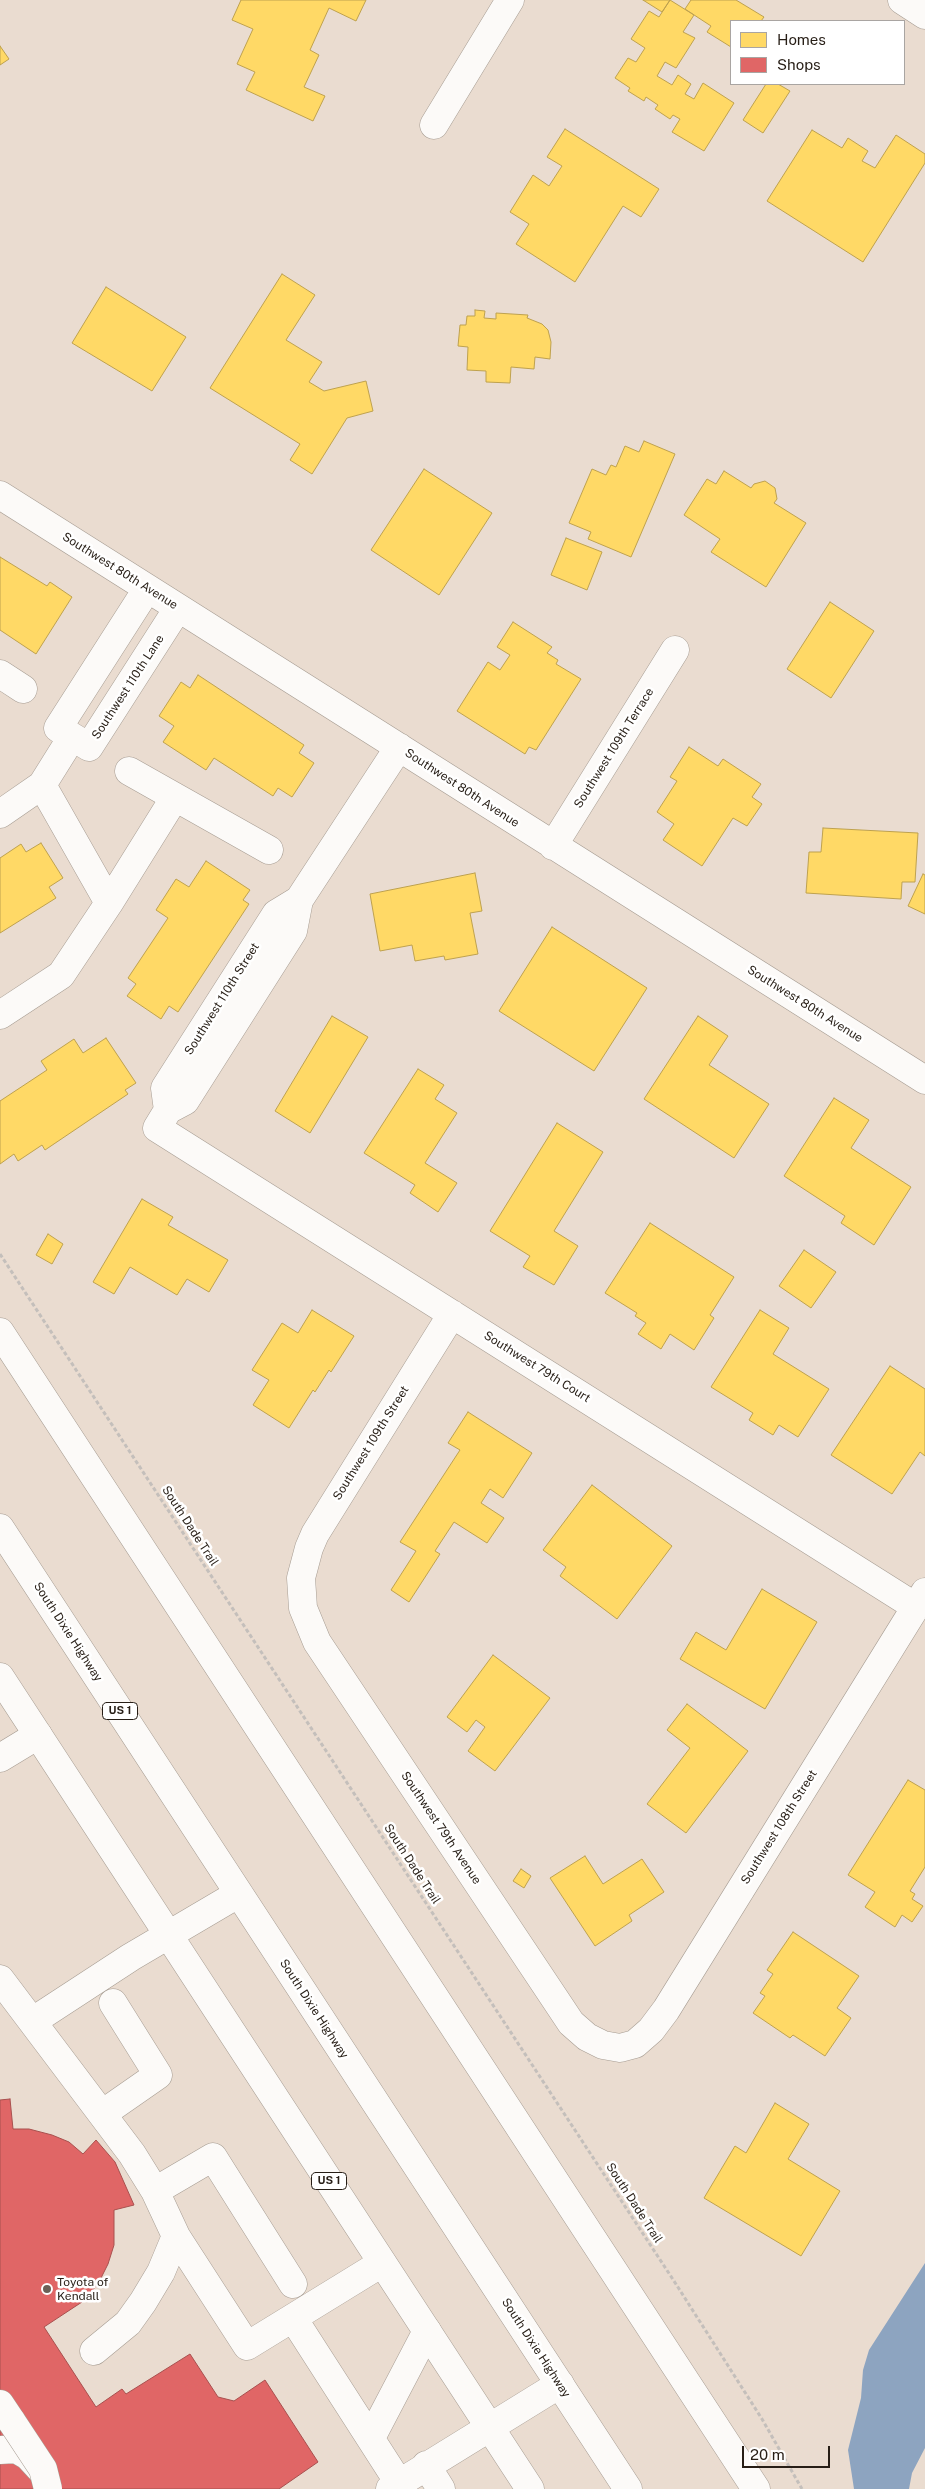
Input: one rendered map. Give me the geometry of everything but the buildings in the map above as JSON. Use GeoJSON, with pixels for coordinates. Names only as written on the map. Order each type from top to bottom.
{"type":"FeatureCollection","features":[{"type":"Feature","properties":{"kind":"main road"},"geometry":{"type":"LineString","coordinates":[[434,126],[510,0]]}},
{"type":"Feature","properties":{"kind":"main road"},"geometry":{"type":"LineString","coordinates":[[902,0],[925,15]]}},
{"type":"Feature","properties":{"kind":"main road","name":"Southwest 80th Avenue"},"geometry":{"type":"LineString","coordinates":[[0,495],[925,1080]]}},
{"type":"Feature","properties":{"kind":"main road"},"geometry":{"type":"LineString","coordinates":[[0,814],[42,785],[73,737],[147,589]]}},
{"type":"Feature","properties":{"kind":"main road","name":"Southwest 110th Lane"},"geometry":{"type":"LineString","coordinates":[[73,737],[178,608]]}},
{"type":"Feature","properties":{"kind":"main road","name":"Southwest 109th Terrace"},"geometry":{"type":"LineString","coordinates":[[553,846],[675,650]]}},
{"type":"Feature","properties":{"kind":"main road"},"geometry":{"type":"LineString","coordinates":[[0,674],[23,689]]}},
{"type":"Feature","properties":{"kind":"main road","name":"Southwest 110th Street"},"geometry":{"type":"LineString","coordinates":[[163,1119],[185,1101],[293,931],[299,900],[399,747]]}},
{"type":"Feature","properties":{"kind":"main road"},"geometry":{"type":"LineString","coordinates":[[129,770],[269,850]]}},
{"type":"Feature","properties":{"kind":"main road"},"geometry":{"type":"LineString","coordinates":[[42,785],[108,903]]}},
{"type":"Feature","properties":{"kind":"main road"},"geometry":{"type":"LineString","coordinates":[[0,1015],[61,975],[175,798]]}},
{"type":"Feature","properties":{"kind":"main road","name":"Southwest 79th Court"},"geometry":{"type":"LineString","coordinates":[[163,1119],[452,1314],[920,1600]]}},
{"type":"Feature","properties":{"kind":"main road","name":"Southwest 109th Street"},"geometry":{"type":"LineString","coordinates":[[301,1578],[308,1548],[322,1520],[452,1314]]}},
{"type":"Feature","properties":{"kind":"main road"},"geometry":{"type":"LineString","coordinates":[[0,1332],[756,2489]]}},
{"type":"Feature","properties":{"kind":"main road","name":"South Dixie Highway"},"geometry":{"type":"LineString","coordinates":[[0,1528],[628,2489]]}},
{"type":"Feature","properties":{"kind":"main road","name":"Southwest 79th Avenue"},"geometry":{"type":"LineString","coordinates":[[301,1578],[303,1608],[317,1642],[571,2023],[587,2037],[603,2045],[620,2048]]}},
{"type":"Feature","properties":{"kind":"main road","name":"Southwest 108th Street"},"geometry":{"type":"LineString","coordinates":[[620,2048],[635,2044],[646,2035],[666,2010],[920,1600]]}},
{"type":"Feature","properties":{"kind":"main road","name":"US 1"},"geometry":{"type":"LineString","coordinates":[[0,1678],[530,2489]]}},
{"type":"Feature","properties":{"kind":"main road"},"geometry":{"type":"LineString","coordinates":[[0,1758],[38,1735]]}},
{"type":"Feature","properties":{"kind":"main road"},"geometry":{"type":"LineString","coordinates":[[33,2021],[168,1935],[238,1894]]}},
{"type":"Feature","properties":{"kind":"main road"},"geometry":{"type":"LineString","coordinates":[[0,1979],[132,2154],[154,2190],[176,2236],[246,2346],[382,2263]]}},
{"type":"Feature","properties":{"kind":"main road"},"geometry":{"type":"LineString","coordinates":[[102,2114],[158,2075],[112,2003]]}},
{"type":"Feature","properties":{"kind":"main road"},"geometry":{"type":"LineString","coordinates":[[154,2190],[213,2157],[293,2284]]}},
{"type":"Feature","properties":{"kind":"main road"},"geometry":{"type":"LineString","coordinates":[[94,2350],[128,2323],[143,2302],[160,2272],[176,2236]]}},
{"type":"Feature","properties":{"kind":"main road"},"geometry":{"type":"LineString","coordinates":[[293,2318],[371,2438],[394,2486],[560,2384]]}},
{"type":"Feature","properties":{"kind":"main road"},"geometry":{"type":"LineString","coordinates":[[371,2438],[426,2331]]}},
{"type":"Feature","properties":{"kind":"main road"},"geometry":{"type":"LineString","coordinates":[[6,2413],[43,2469],[48,2489]]}},
{"type":"Feature","properties":{"kind":"main road"},"geometry":{"type":"LineString","coordinates":[[8,2450],[33,2461],[54,2489]]}},
{"type":"Feature","properties":{"kind":"main road"},"geometry":{"type":"LineString","coordinates":[[426,2465],[440,2489]]}},
{"type":"Feature","properties":{"kind":"path","name":"South Dade Trail"},"geometry":{"type":"LineString","coordinates":[[0,1254],[674,2281],[762,2419],[802,2489]]}},
{"type":"Feature","properties":{"kind":"water"},"geometry":{"type":"Polygon","coordinates":[[[925,2263],[925,2448],[912,2473],[909,2489],[854,2489],[848,2450],[861,2398],[863,2370],[869,2350],[925,2263]]]}},
{"type":"Feature","properties":{"kind":"place","name":"Toyota of Kendall"},"geometry":{"type":"Point","coordinates":[47,2289]}}]}
